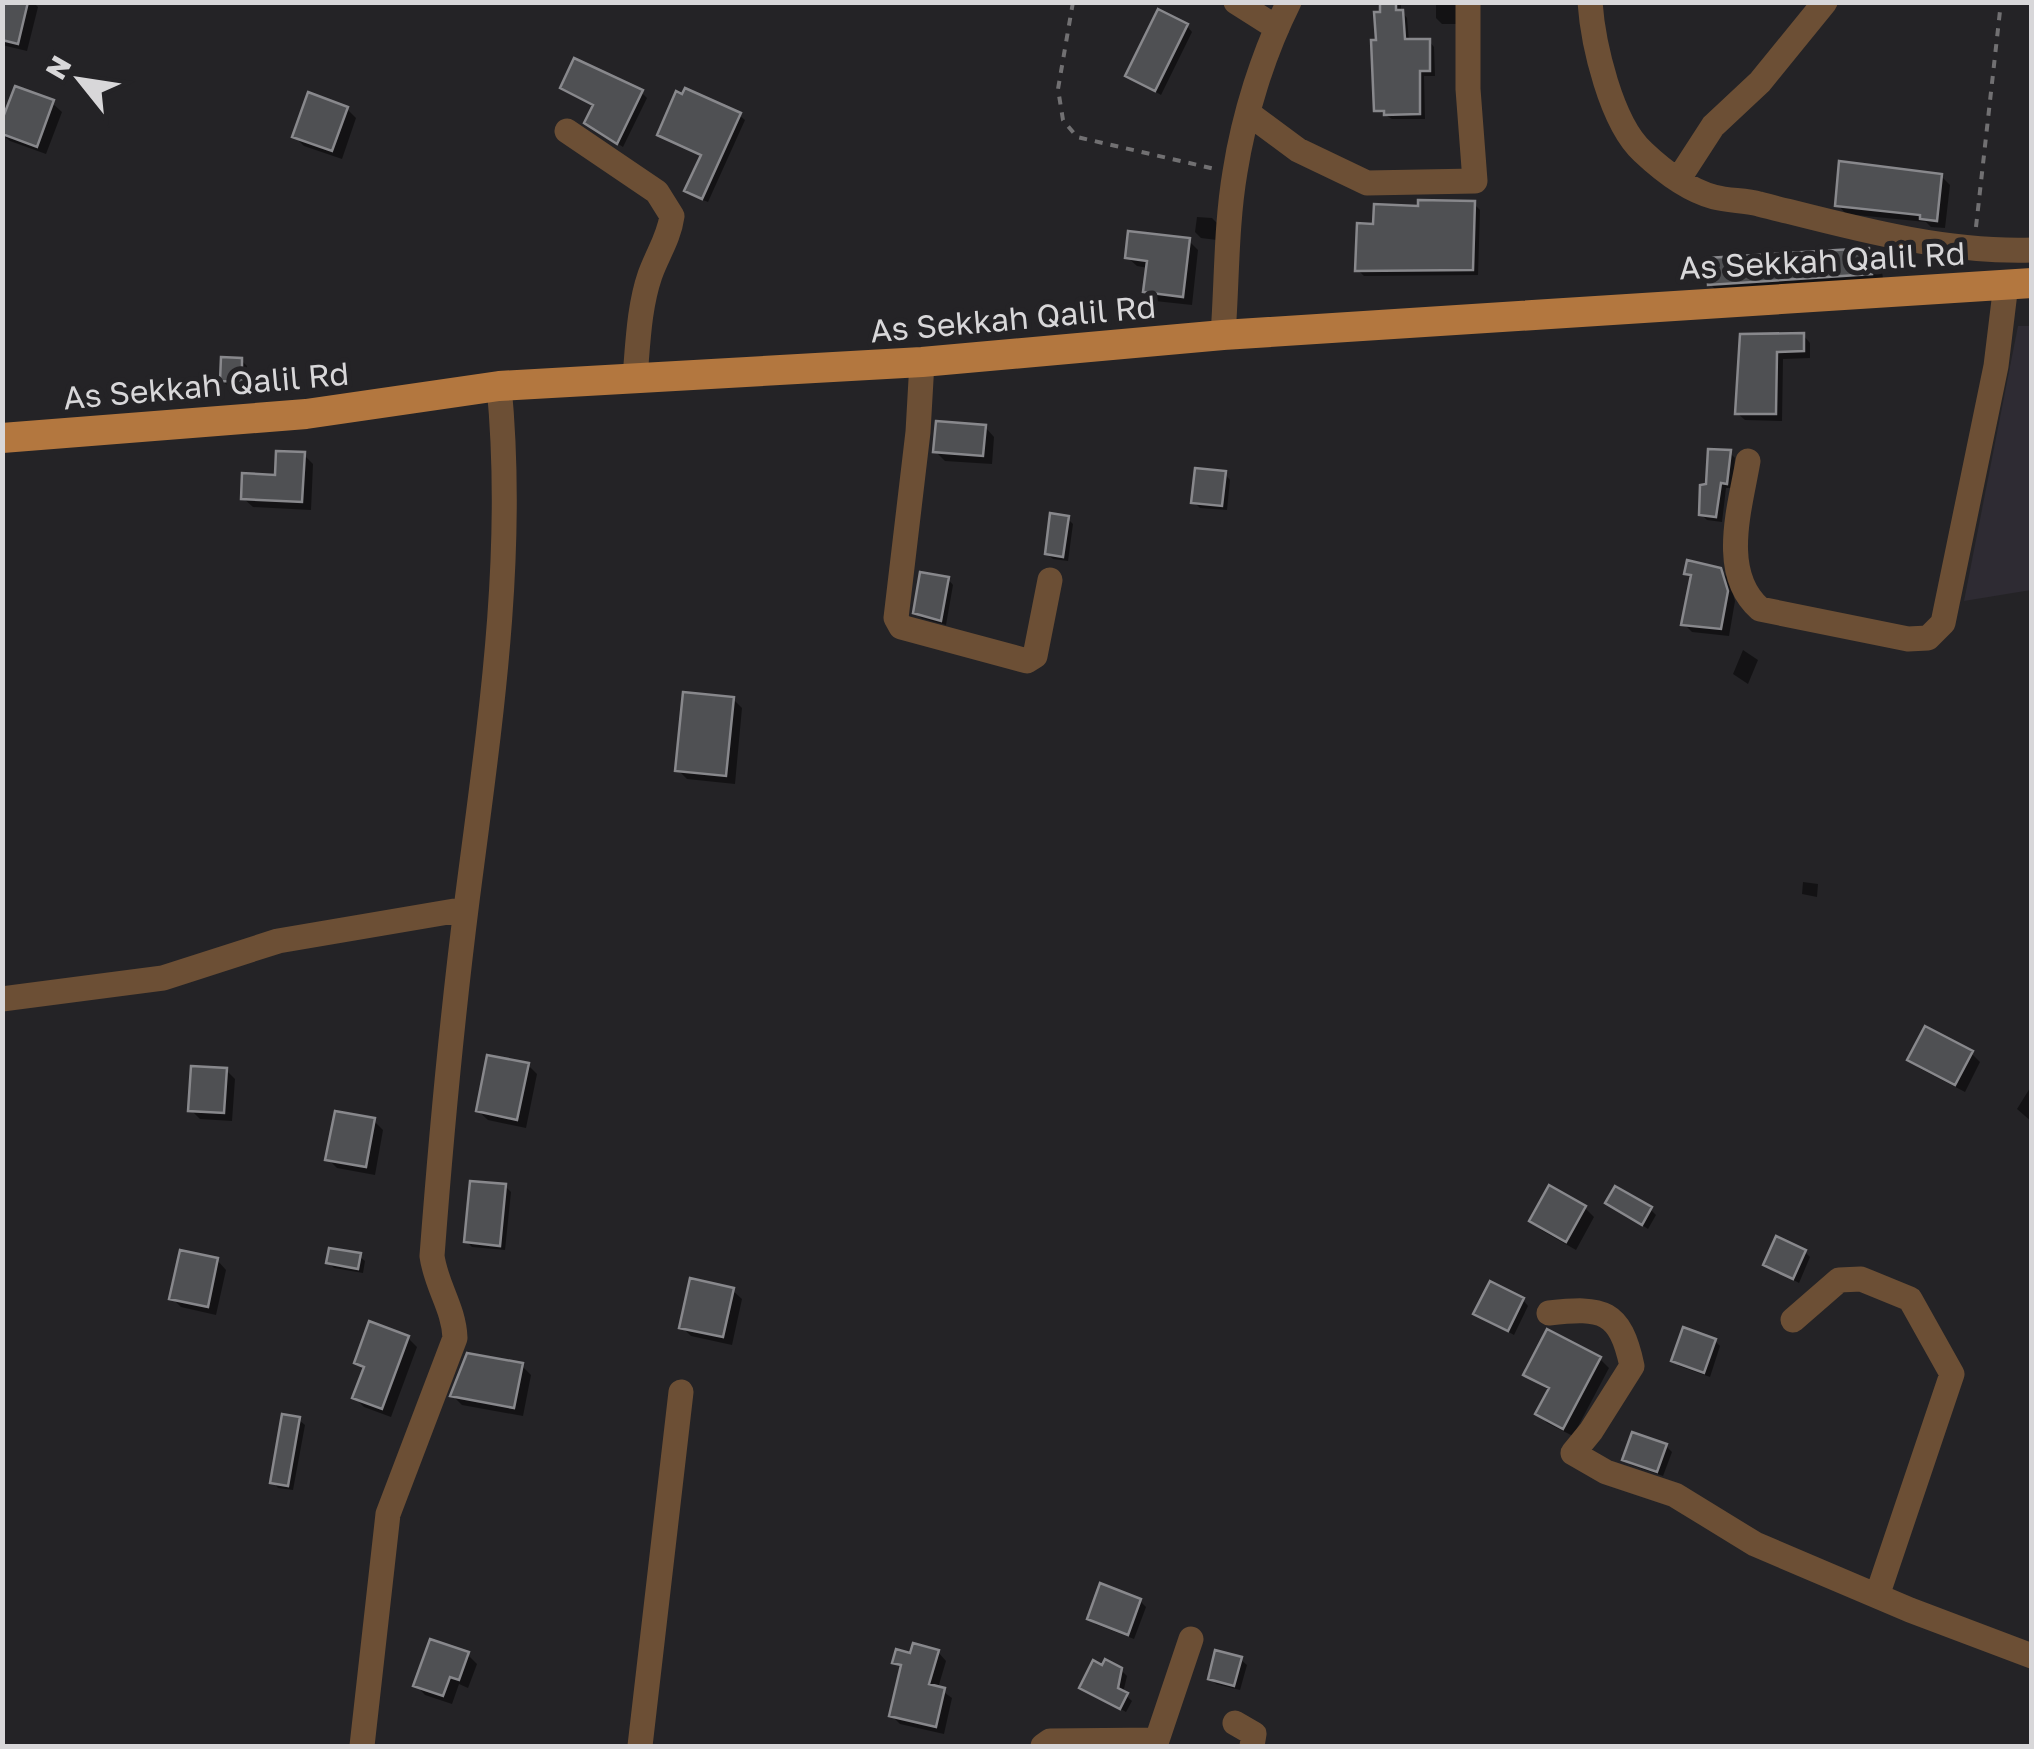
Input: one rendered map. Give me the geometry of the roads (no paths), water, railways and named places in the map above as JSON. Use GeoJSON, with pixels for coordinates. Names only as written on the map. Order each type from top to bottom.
{"type":"FeatureCollection","features":[{"type":"Feature","properties":{"kind":"main road","name":"As Sekkah Qalil Rd"},"geometry":{"type":"LineString","coordinates":[[2,438],[306,414],[499,386],[922,362],[1223,335],[2019,284]]}},
{"type":"Feature","properties":{"kind":"street"},"geometry":{"type":"LineString","coordinates":[[1236,2],[1277,28]]}},
{"type":"Feature","properties":{"kind":"street"},"geometry":{"type":"LineString","coordinates":[[1223,335],[1234,173],[1248,113],[1290,2]]}},
{"type":"Feature","properties":{"kind":"street"},"geometry":{"type":"LineString","coordinates":[[1248,113],[1298,150],[1367,182],[1475,181],[1468,89],[1468,2]]}},
{"type":"Feature","properties":{"kind":"street"},"geometry":{"type":"LineString","coordinates":[[1590,2],[1592,38],[1620,116],[1640,150],[1678,180],[1712,197],[1913,240],[2032,250]]}},
{"type":"Feature","properties":{"kind":"street"},"geometry":{"type":"LineString","coordinates":[[1678,180],[1713,126],[1760,82],[1825,2]]}},
{"type":"Feature","properties":{"kind":"street"},"geometry":{"type":"LineString","coordinates":[[567,131],[657,192],[672,216],[670,231],[650,276],[635,377]]}},
{"type":"Feature","properties":{"kind":"street"},"geometry":{"type":"LineString","coordinates":[[1748,461],[1734,553],[1748,598],[1760,609],[1908,639],[1928,638],[1942,624],[1996,366],[2019,284]]}},
{"type":"Feature","properties":{"kind":"street"},"geometry":{"type":"LineString","coordinates":[[922,362],[918,432],[896,618],[901,627],[1027,660],[1036,656],[1050,580]]}},
{"type":"Feature","properties":{"kind":"street"},"geometry":{"type":"LineString","coordinates":[[362,1746],[388,1514],[455,1338],[451,1309],[434,1276],[432,1256],[448,1045],[483,797],[500,630],[506,528],[499,386]]}},
{"type":"Feature","properties":{"kind":"street"},"geometry":{"type":"LineString","coordinates":[[2,999],[162,978],[278,940],[466,909]]}},
{"type":"Feature","properties":{"kind":"street"},"geometry":{"type":"LineString","coordinates":[[1793,1320],[1840,1280],[1862,1279],[1910,1299],[1952,1374],[1877,1596]]}},
{"type":"Feature","properties":{"kind":"street"},"geometry":{"type":"LineString","coordinates":[[1549,1313],[1586,1309],[1610,1316],[1626,1338],[1632,1366],[1591,1432],[1573,1452],[1606,1472],[1675,1495],[1755,1544],[2032,1656]]}},
{"type":"Feature","properties":{"kind":"street"},"geometry":{"type":"LineString","coordinates":[[640,1746],[680,1392]]}},
{"type":"Feature","properties":{"kind":"street"},"geometry":{"type":"LineString","coordinates":[[1043,1746],[1050,1741],[1072,1744],[1157,1740],[1191,1639]]}},
{"type":"Feature","properties":{"kind":"street"},"geometry":{"type":"LineString","coordinates":[[1236,1722],[1254,1734],[1252,1746]]}}]}
